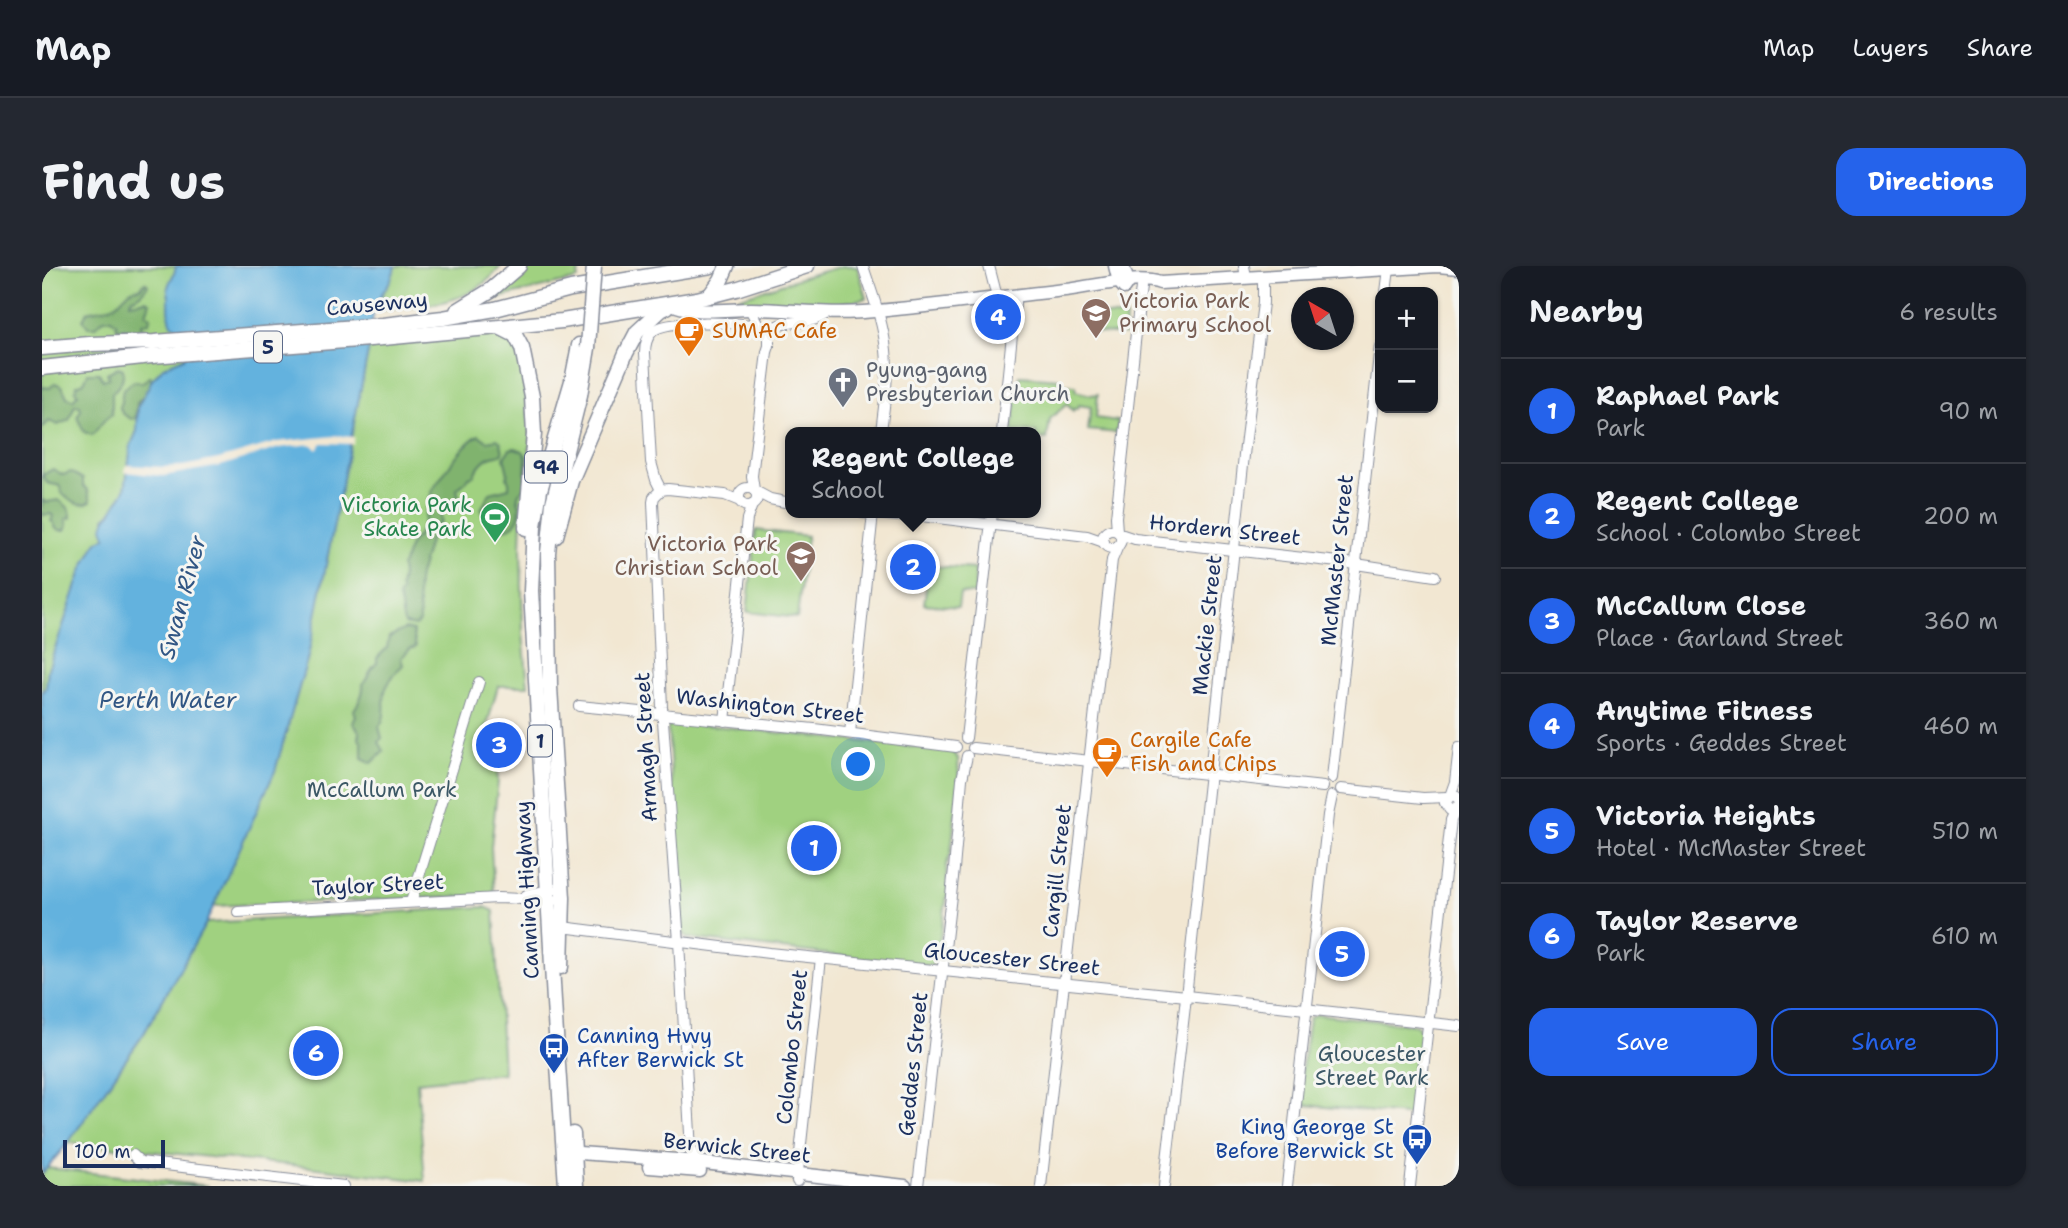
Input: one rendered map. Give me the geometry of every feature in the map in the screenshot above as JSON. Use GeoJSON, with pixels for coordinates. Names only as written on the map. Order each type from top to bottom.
{"type":"FeatureCollection","features":[{"type":"Feature","properties":{"kind":"highway"},"geometry":{"type":"LineString","coordinates":[[443,318],[478,299],[519,266]]}},
{"type":"Feature","properties":{"kind":"highway","name":"94"},"geometry":{"type":"LineString","coordinates":[[584,346],[585,266]]}},
{"type":"Feature","properties":{"kind":"highway","name":"1"},"geometry":{"type":"LineString","coordinates":[[584,346],[594,266]]}},
{"type":"Feature","properties":{"kind":"highway"},"geometry":{"type":"LineString","coordinates":[[624,280],[661,266]]}},
{"type":"Feature","properties":{"kind":"highway","name":"Causeway"},"geometry":{"type":"LineString","coordinates":[[383,332],[495,309],[571,289],[711,266]]}},
{"type":"Feature","properties":{"kind":"highway"},"geometry":{"type":"LineString","coordinates":[[710,295],[721,281],[727,266]]}},
{"type":"Feature","properties":{"kind":"highway","name":"Causeway"},"geometry":{"type":"LineString","coordinates":[[42,368],[153,349],[383,332],[501,328],[562,321],[672,304],[739,288],[807,266]]}},
{"type":"Feature","properties":{"kind":"highway"},"geometry":{"type":"LineString","coordinates":[[548,554],[574,474],[631,345],[642,327],[672,304]]}},
{"type":"Feature","properties":{"kind":"highway"},"geometry":{"type":"LineString","coordinates":[[501,328],[515,335],[522,348],[532,397],[534,434],[525,557],[531,592]]}},
{"type":"Feature","properties":{"kind":"highway","name":"Causeway"},"geometry":{"type":"LineString","coordinates":[[42,348],[90,344],[153,349]]}},
{"type":"Feature","properties":{"kind":"highway","name":"Canning Highway"},"geometry":{"type":"LineString","coordinates":[[576,1186],[570,1156],[555,1019],[548,554],[553,503],[580,395],[584,346]]}},
{"type":"Feature","properties":{"kind":"highway","name":"Canning Highway"},"geometry":{"type":"LineString","coordinates":[[566,1186],[570,1156],[561,980],[562,928],[555,895],[531,592],[534,526],[540,490],[584,346]]}},
{"type":"Feature","properties":{"kind":"main road"},"geometry":{"type":"LineString","coordinates":[[1115,266],[1123,284]]}},
{"type":"Feature","properties":{"kind":"main road"},"geometry":{"type":"LineString","coordinates":[[1123,266],[1123,284]]}},
{"type":"Feature","properties":{"kind":"main road"},"geometry":{"type":"LineString","coordinates":[[1123,284],[1154,286],[1245,272],[1262,276],[1373,268],[1459,268]]}},
{"type":"Feature","properties":{"kind":"main road"},"geometry":{"type":"LineString","coordinates":[[672,304],[680,308],[702,310],[877,310],[1082,288],[1096,290],[1154,280],[1160,283]]}},
{"type":"Feature","properties":{"kind":"main road","name":"Berwick Street"},"geometry":{"type":"LineString","coordinates":[[570,1156],[691,1159],[839,1186]]}},
{"type":"Feature","properties":{"kind":"main road","name":"Berwick Street"},"geometry":{"type":"LineString","coordinates":[[570,1156],[905,1186]]}},
{"type":"Feature","properties":{"kind":"street"},"geometry":{"type":"LineString","coordinates":[[863,266],[884,337],[887,360],[881,427]]}},
{"type":"Feature","properties":{"kind":"street"},"geometry":{"type":"LineString","coordinates":[[989,266],[997,297]]}},
{"type":"Feature","properties":{"kind":"street"},"geometry":{"type":"LineString","coordinates":[[1387,287],[1389,269]]}},
{"type":"Feature","properties":{"kind":"street","name":"Mackie Street"},"geometry":{"type":"LineString","coordinates":[[1164,1186],[1263,303],[1262,276]]}},
{"type":"Feature","properties":{"kind":"street","name":"Cargill Street"},"geometry":{"type":"LineString","coordinates":[[1041,1186],[1141,287]]}},
{"type":"Feature","properties":{"kind":"street"},"geometry":{"type":"LineString","coordinates":[[1003,427],[1015,295]]}},
{"type":"Feature","properties":{"kind":"street"},"geometry":{"type":"LineString","coordinates":[[725,721],[748,497],[766,352],[769,346],[750,309]]}},
{"type":"Feature","properties":{"kind":"street"},"geometry":{"type":"LineString","coordinates":[[763,330],[781,324],[820,319],[828,312]]}},
{"type":"Feature","properties":{"kind":"street","name":"Armagh Street"},"geometry":{"type":"LineString","coordinates":[[691,1159],[663,714],[653,502],[661,490],[651,462],[645,345],[651,332],[664,326],[712,323],[763,330]]}},
{"type":"Feature","properties":{"kind":"street","name":"McMaster Street"},"geometry":{"type":"LineString","coordinates":[[1332,778],[1380,350]]}},
{"type":"Feature","properties":{"kind":"street"},"geometry":{"type":"LineString","coordinates":[[661,490],[785,502]]}},
{"type":"Feature","properties":{"kind":"street"},"geometry":{"type":"LineString","coordinates":[[850,733],[869,518]]}},
{"type":"Feature","properties":{"kind":"street","name":"Hordern Street"},"geometry":{"type":"LineString","coordinates":[[943,518],[1356,564],[1435,576]]}},
{"type":"Feature","properties":{"kind":"street"},"geometry":{"type":"LineString","coordinates":[[964,751],[972,743],[966,738],[992,518]]}},
{"type":"Feature","properties":{"kind":"street"},"geometry":{"type":"LineString","coordinates":[[411,902],[479,682]]}},
{"type":"Feature","properties":{"kind":"street","name":"Washington Street"},"geometry":{"type":"LineString","coordinates":[[579,706],[850,733],[964,751],[1088,761],[1323,787]]}},
{"type":"Feature","properties":{"kind":"street"},"geometry":{"type":"LineString","coordinates":[[1410,1186],[1459,747]]}},
{"type":"Feature","properties":{"kind":"street","name":"Geddes Street"},"geometry":{"type":"LineString","coordinates":[[918,1186],[964,751]]}},
{"type":"Feature","properties":{"kind":"street"},"geometry":{"type":"LineString","coordinates":[[1332,778],[1338,780],[1341,789],[1332,796],[1325,793],[1323,787],[1325,781],[1332,778]]}},
{"type":"Feature","properties":{"kind":"street"},"geometry":{"type":"LineString","coordinates":[[1341,789],[1434,798],[1454,803]]}},
{"type":"Feature","properties":{"kind":"street"},"geometry":{"type":"LineString","coordinates":[[1286,1186],[1332,796]]}},
{"type":"Feature","properties":{"kind":"street","name":"Taylor Street"},"geometry":{"type":"LineString","coordinates":[[238,912],[411,902],[521,899],[530,902],[555,895]]}},
{"type":"Feature","properties":{"kind":"street","name":"Gloucester Street"},"geometry":{"type":"LineString","coordinates":[[562,928],[1459,1026]]}},
{"type":"Feature","properties":{"kind":"street","name":"Colombo Street"},"geometry":{"type":"LineString","coordinates":[[797,1177],[821,958]]}},
{"type":"Feature","properties":{"kind":"street"},"geometry":{"type":"LineString","coordinates":[[133,1156],[140,1162],[344,1186]]}},
{"type":"Feature","properties":{"kind":"green space"},"geometry":{"type":"Polygon","coordinates":[[[42,266],[176,266],[168,292],[192,337],[184,358],[163,367],[152,380],[138,407],[137,431],[131,445],[125,490],[105,518],[106,537],[97,542],[82,571],[42,693],[42,266]]]}},
{"type":"Feature","properties":{"kind":"green space"},"geometry":{"type":"Polygon","coordinates":[[[395,266],[501,266],[488,280],[459,297],[426,305],[374,311],[395,266]]]}},
{"type":"Feature","properties":{"kind":"green space"},"geometry":{"type":"Polygon","coordinates":[[[524,266],[579,266],[578,279],[485,301],[524,266]]]}},
{"type":"Feature","properties":{"kind":"green space"},"geometry":{"type":"Polygon","coordinates":[[[843,266],[857,266],[867,298],[833,305],[707,303],[738,298],[843,266]]]}},
{"type":"Feature","properties":{"kind":"green space"},"geometry":{"type":"Polygon","coordinates":[[[145,282],[148,285],[131,299],[130,303],[146,300],[150,302],[146,314],[151,317],[148,323],[141,326],[144,331],[140,333],[117,328],[111,319],[104,319],[95,327],[88,327],[83,319],[87,312],[113,306],[129,291],[140,288],[145,282]]]}},
{"type":"Feature","properties":{"kind":"green space"},"geometry":{"type":"Polygon","coordinates":[[[1090,314],[1126,317],[1125,335],[1088,332],[1090,314]]]}},
{"type":"Feature","properties":{"kind":"green space","name":"McCallum Park"},"geometry":{"type":"Polygon","coordinates":[[[481,333],[504,334],[513,339],[522,369],[531,436],[521,549],[523,633],[528,686],[498,686],[481,747],[491,755],[491,763],[497,769],[491,847],[494,895],[213,906],[275,771],[308,657],[369,347],[481,333]]]}},
{"type":"Feature","properties":{"kind":"green space"},"geometry":{"type":"Polygon","coordinates":[[[118,367],[123,369],[123,377],[112,393],[112,414],[92,435],[84,432],[77,417],[80,406],[75,405],[69,420],[58,425],[49,421],[42,429],[42,387],[50,388],[55,383],[62,386],[67,397],[73,400],[78,394],[75,391],[77,385],[84,382],[88,373],[99,373],[103,380],[109,378],[107,373],[118,367]]]}},
{"type":"Feature","properties":{"kind":"green space"},"geometry":{"type":"Polygon","coordinates":[[[150,376],[152,384],[137,403],[136,418],[131,419],[122,413],[120,408],[123,389],[134,381],[142,383],[150,376]]]}},
{"type":"Feature","properties":{"kind":"green space"},"geometry":{"type":"Polygon","coordinates":[[[1020,376],[1059,379],[1059,384],[1076,386],[1075,391],[1098,394],[1096,418],[1118,421],[1117,433],[1088,430],[1091,407],[1078,405],[1073,411],[1067,404],[1050,419],[1047,439],[1041,438],[1041,427],[1013,427],[1020,376]]]}},
{"type":"Feature","properties":{"kind":"green space"},"geometry":{"type":"Polygon","coordinates":[[[479,435],[487,441],[497,439],[501,442],[503,453],[484,461],[473,476],[468,477],[457,489],[459,498],[449,504],[447,511],[440,513],[441,521],[434,528],[434,535],[429,540],[419,578],[420,622],[415,626],[405,624],[398,597],[402,591],[401,566],[423,525],[434,488],[461,451],[479,435]]]}},
{"type":"Feature","properties":{"kind":"green space"},"geometry":{"type":"Polygon","coordinates":[[[510,449],[523,451],[526,456],[525,488],[518,494],[520,511],[517,520],[509,528],[500,528],[488,522],[481,509],[490,493],[509,488],[504,457],[510,449]]]}},
{"type":"Feature","properties":{"kind":"green space"},"geometry":{"type":"Polygon","coordinates":[[[53,469],[63,475],[71,472],[83,479],[91,501],[83,504],[76,502],[62,494],[61,486],[47,483],[43,475],[53,469]]]}},
{"type":"Feature","properties":{"kind":"green space"},"geometry":{"type":"Polygon","coordinates":[[[42,500],[58,500],[68,507],[71,518],[66,519],[68,525],[65,530],[55,527],[51,514],[42,515],[42,500]]]}},
{"type":"Feature","properties":{"kind":"green space"},"geometry":{"type":"Polygon","coordinates":[[[756,530],[807,536],[797,618],[747,612],[756,530]]]}},
{"type":"Feature","properties":{"kind":"green space"},"geometry":{"type":"Polygon","coordinates":[[[929,566],[975,569],[975,594],[960,593],[958,607],[924,604],[929,566]]]}},
{"type":"Feature","properties":{"kind":"green space"},"geometry":{"type":"Polygon","coordinates":[[[405,629],[413,631],[416,647],[401,658],[403,665],[386,688],[384,717],[379,727],[382,738],[379,742],[384,751],[372,763],[362,758],[360,732],[353,723],[356,716],[354,710],[361,697],[363,684],[377,663],[377,658],[387,648],[389,637],[405,629]]]}},
{"type":"Feature","properties":{"kind":"green space"},"geometry":{"type":"Polygon","coordinates":[[[677,722],[952,751],[958,758],[959,780],[951,853],[946,866],[948,890],[936,962],[930,966],[687,938],[682,930],[668,728],[677,722]]]}},
{"type":"Feature","properties":{"kind":"green space"},"geometry":{"type":"Polygon","coordinates":[[[485,907],[494,911],[503,1073],[417,1082],[425,1181],[68,1143],[144,1034],[206,923],[485,907]]]}},
{"type":"Feature","properties":{"kind":"green space","name":"Gloucester Street Park"},"geometry":{"type":"Polygon","coordinates":[[[1316,1014],[1418,1027],[1422,1035],[1413,1116],[1297,1104],[1309,1018],[1316,1014]]]}},
{"type":"Feature","properties":{"kind":"green space"},"geometry":{"type":"Polygon","coordinates":[[[47,1168],[209,1186],[42,1186],[42,1174],[47,1168]]]}},
{"type":"Feature","properties":{"kind":"water","name":"Perth Water"},"geometry":{"type":"Polygon","coordinates":[[[176,266],[395,266],[374,313],[308,656],[275,771],[206,923],[144,1033],[68,1143],[42,1174],[42,693],[82,571],[97,542],[106,537],[103,527],[106,518],[125,490],[131,445],[137,431],[138,407],[152,380],[163,367],[184,358],[192,337],[178,330],[170,318],[168,288],[176,266]]]}},
{"type":"Feature","properties":{"kind":"pier"},"geometry":{"type":"Polygon","coordinates":[[[335,436],[354,437],[353,444],[322,443],[317,450],[311,444],[279,448],[220,466],[163,476],[125,472],[126,465],[183,466],[219,459],[277,442],[335,436]]]}},
{"type":"Feature","properties":{"kind":"place","name":"Anytime Fitness"},"geometry":{"type":"Point","coordinates":[998,317]}},
{"type":"Feature","properties":{"kind":"place","name":"Victoria Park Primary School"},"geometry":{"type":"Point","coordinates":[1096,340]}},
{"type":"Feature","properties":{"kind":"place","name":"SUMAC Cafe"},"geometry":{"type":"Point","coordinates":[689,358]}},
{"type":"Feature","properties":{"kind":"place","name":"Pyung-gang Presbyterian Church"},"geometry":{"type":"Point","coordinates":[843,409]}},
{"type":"Feature","properties":{"kind":"place","name":"Victoria Park Skate Park"},"geometry":{"type":"Point","coordinates":[495,544]}},
{"type":"Feature","properties":{"kind":"place","name":"Regent College"},"geometry":{"type":"Point","coordinates":[913,567]}},
{"type":"Feature","properties":{"kind":"place","name":"Victoria Park Christian School"},"geometry":{"type":"Point","coordinates":[801,583]}},
{"type":"Feature","properties":{"kind":"place","name":"McCallum Close"},"geometry":{"type":"Point","coordinates":[499,745]}},
{"type":"Feature","properties":{"kind":"place","name":"Cargile Cafe Fish and Chips"},"geometry":{"type":"Point","coordinates":[1107,779]}},
{"type":"Feature","properties":{"kind":"place","name":"Raphael Park"},"geometry":{"type":"Point","coordinates":[814,848]}},
{"type":"Feature","properties":{"kind":"place","name":"Victoria Heights"},"geometry":{"type":"Point","coordinates":[1342,954]}},
{"type":"Feature","properties":{"kind":"place","name":"Taylor Reserve"},"geometry":{"type":"Point","coordinates":[316,1053]}},
{"type":"Feature","properties":{"kind":"place","name":"Canning Hwy After Berwick St"},"geometry":{"type":"Point","coordinates":[554,1075]}},
{"type":"Feature","properties":{"kind":"place","name":"King George St Before Berwick St"},"geometry":{"type":"Point","coordinates":[1417,1166]}},
{"type":"Feature","properties":{"kind":"water label","name":"Swan River"},"geometry":{"type":"Point","coordinates":[182,597]}}]}
